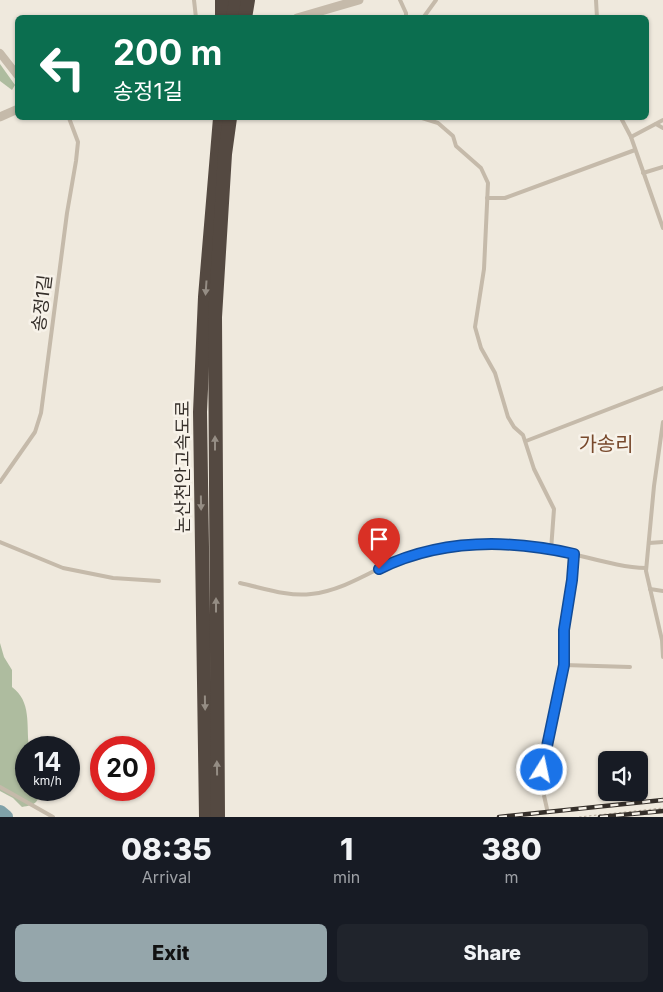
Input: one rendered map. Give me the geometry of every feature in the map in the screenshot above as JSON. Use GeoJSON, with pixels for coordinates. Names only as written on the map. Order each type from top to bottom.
{"type":"FeatureCollection","features":[{"type":"Feature","properties":{"kind":"highway"},"geometry":{"type":"LineString","coordinates":[[222,0],[237,11]]}},
{"type":"Feature","properties":{"kind":"highway","name":"논산천안고속도로"},"geometry":{"type":"LineString","coordinates":[[218,817],[200,466],[201,372],[213,176],[220,120]]}},
{"type":"Feature","properties":{"kind":"highway","name":"논산천안고속도로"},"geometry":{"type":"LineString","coordinates":[[206,817],[215,317],[225,163],[230,120]]}},
{"type":"Feature","properties":{"kind":"street"},"geometry":{"type":"LineString","coordinates":[[307,15],[358,0]]}},
{"type":"Feature","properties":{"kind":"street"},"geometry":{"type":"LineString","coordinates":[[0,53],[15,72]]}},
{"type":"Feature","properties":{"kind":"street"},"geometry":{"type":"LineString","coordinates":[[0,117],[15,110]]}},
{"type":"Feature","properties":{"kind":"lane"},"geometry":{"type":"LineString","coordinates":[[194,0],[196,15]]}},
{"type":"Feature","properties":{"kind":"lane"},"geometry":{"type":"LineString","coordinates":[[400,0],[406,15]]}},
{"type":"Feature","properties":{"kind":"lane"},"geometry":{"type":"LineString","coordinates":[[425,15],[436,0]]}},
{"type":"Feature","properties":{"kind":"lane"},"geometry":{"type":"LineString","coordinates":[[596,0],[597,15]]}},
{"type":"Feature","properties":{"kind":"lane","name":"송정1길"},"geometry":{"type":"LineString","coordinates":[[0,482],[35,432],[41,413],[78,142],[70,120]]}},
{"type":"Feature","properties":{"kind":"lane"},"geometry":{"type":"LineString","coordinates":[[428,120],[438,123],[454,136],[456,146],[481,168],[488,182],[484,269],[475,327],[481,348],[495,372],[508,417],[526,441],[534,469],[554,510],[550,550]]}},
{"type":"Feature","properties":{"kind":"lane"},"geometry":{"type":"LineString","coordinates":[[622,120],[631,137],[663,228]]}},
{"type":"Feature","properties":{"kind":"lane"},"geometry":{"type":"LineString","coordinates":[[631,137],[663,120]]}},
{"type":"Feature","properties":{"kind":"lane"},"geometry":{"type":"LineString","coordinates":[[656,124],[663,128]]}},
{"type":"Feature","properties":{"kind":"lane"},"geometry":{"type":"LineString","coordinates":[[487,198],[506,198],[635,150]]}},
{"type":"Feature","properties":{"kind":"lane"},"geometry":{"type":"LineString","coordinates":[[643,173],[663,167]]}},
{"type":"Feature","properties":{"kind":"lane"},"geometry":{"type":"LineString","coordinates":[[526,441],[663,388]]}},
{"type":"Feature","properties":{"kind":"lane"},"geometry":{"type":"LineString","coordinates":[[663,422],[646,568],[662,640],[663,657]]}},
{"type":"Feature","properties":{"kind":"lane"},"geometry":{"type":"LineString","coordinates":[[0,542],[63,568],[113,578],[159,581]]}},
{"type":"Feature","properties":{"kind":"lane"},"geometry":{"type":"LineString","coordinates":[[649,543],[663,542]]}},
{"type":"Feature","properties":{"kind":"lane"},"geometry":{"type":"LineString","coordinates":[[240,583],[287,593],[310,595],[330,591],[395,561],[431,549],[466,544],[521,546],[574,554],[616,566],[646,568]]}},
{"type":"Feature","properties":{"kind":"lane"},"geometry":{"type":"LineString","coordinates":[[546,809],[541,782],[543,757],[564,665],[564,630],[574,554]]}},
{"type":"Feature","properties":{"kind":"lane"},"geometry":{"type":"LineString","coordinates":[[650,589],[663,591]]}},
{"type":"Feature","properties":{"kind":"lane"},"geometry":{"type":"LineString","coordinates":[[564,665],[630,667]]}},
{"type":"Feature","properties":{"kind":"lane"},"geometry":{"type":"LineString","coordinates":[[0,787],[53,817]]}},
{"type":"Feature","properties":{"kind":"path"},"geometry":{"type":"LineString","coordinates":[[578,817],[663,808]]}},
{"type":"Feature","properties":{"kind":"green space"},"geometry":{"type":"Polygon","coordinates":[[[0,64],[15,85],[12,90],[0,81],[0,64]]]}},
{"type":"Feature","properties":{"kind":"green space"},"geometry":{"type":"Polygon","coordinates":[[[0,643],[4,657],[12,670],[12,687],[23,700],[27,714],[28,736],[15,736],[15,800],[0,791],[0,643]]]}},
{"type":"Feature","properties":{"kind":"green space"},"geometry":{"type":"Polygon","coordinates":[[[16,801],[37,801],[35,803],[22,807],[16,801]]]}},
{"type":"Feature","properties":{"kind":"waterway"},"geometry":{"type":"LineString","coordinates":[[0,812],[6,817]]}},
{"type":"Feature","properties":{"kind":"railway"},"geometry":{"type":"LineString","coordinates":[[499,817],[663,800]]}},
{"type":"Feature","properties":{"kind":"railway"},"geometry":{"type":"LineString","coordinates":[[600,817],[663,811]]}},
{"type":"Feature","properties":{"kind":"district","name":"가송리"},"geometry":{"type":"Point","coordinates":[606,444]}},
{"type":"Feature","properties":{"kind":"route"},"geometry":{"type":"LineString","coordinates":[[379,569],[395,561],[431,549],[466,544],[521,546],[574,554],[564,630],[564,665],[560,693],[543,757],[542,770]]}}]}
